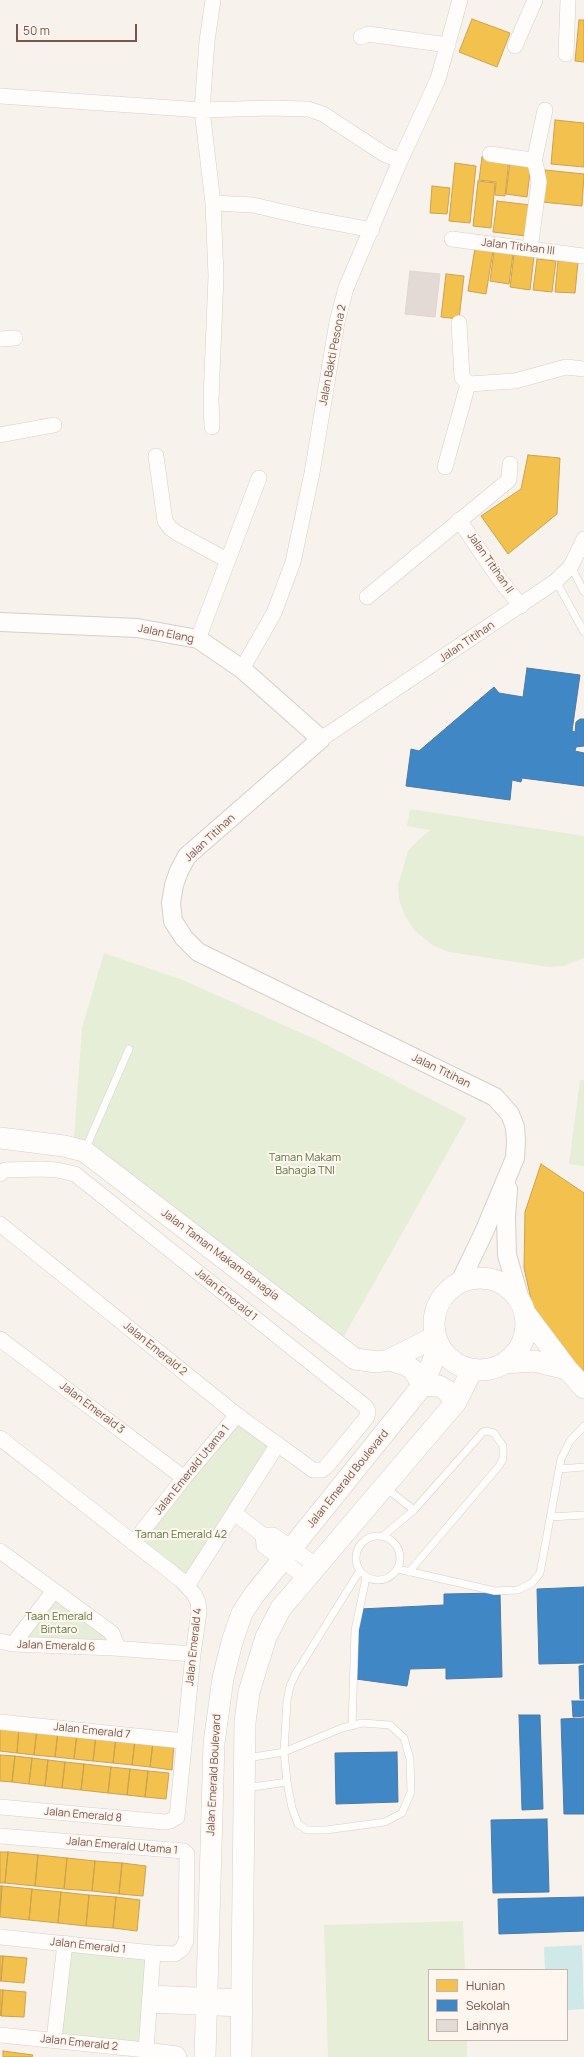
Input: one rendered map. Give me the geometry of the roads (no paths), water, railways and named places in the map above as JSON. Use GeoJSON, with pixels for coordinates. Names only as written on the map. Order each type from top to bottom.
{"type":"FeatureCollection","features":[{"type":"Feature","properties":{"kind":"main road","name":"Jalan Taman Makam Bahagia"},"geometry":{"type":"LineString","coordinates":[[0,1138],[64,1146],[84,1152],[355,1359],[377,1362],[389,1360],[437,1341]]}},
{"type":"Feature","properties":{"kind":"main road"},"geometry":{"type":"LineString","coordinates":[[567,1369],[534,1361],[505,1363],[483,1370],[472,1370],[459,1365],[453,1361],[437,1341],[434,1318],[438,1304],[447,1292],[458,1284],[468,1280],[489,1279],[508,1288],[567,1369],[584,1388]]}},
{"type":"Feature","properties":{"kind":"main road"},"geometry":{"type":"LineString","coordinates":[[505,1363],[514,1356],[521,1346],[525,1334],[523,1308]]}},
{"type":"Feature","properties":{"kind":"main road","name":"Jalan Emerald Boulevard"},"geometry":{"type":"LineString","coordinates":[[205,2057],[214,1743],[223,1678],[232,1642],[245,1606],[423,1385],[437,1341]]}},
{"type":"Feature","properties":{"kind":"main road"},"geometry":{"type":"LineString","coordinates":[[389,1360],[406,1365],[413,1370],[423,1385],[439,1386],[452,1395],[456,1402]]}},
{"type":"Feature","properties":{"kind":"main road"},"geometry":{"type":"LineString","coordinates":[[241,2057],[242,1789],[244,1722],[249,1692],[266,1637],[281,1608],[456,1402],[472,1370]]}},
{"type":"Feature","properties":{"kind":"street"},"geometry":{"type":"LineString","coordinates":[[212,427],[211,399],[216,276],[214,203],[202,110],[207,41],[213,0]]}},
{"type":"Feature","properties":{"kind":"street","name":"Jalan Bakti Pesona 2"},"geometry":{"type":"LineString","coordinates":[[242,669],[274,613],[293,562],[312,473],[337,322],[346,288],[372,230],[400,161],[438,78],[460,0]]}},
{"type":"Feature","properties":{"kind":"street"},"geometry":{"type":"LineString","coordinates":[[515,46],[535,0]]}},
{"type":"Feature","properties":{"kind":"street"},"geometry":{"type":"LineString","coordinates":[[566,54],[568,0]]}},
{"type":"Feature","properties":{"kind":"street"},"geometry":{"type":"LineString","coordinates":[[361,37],[368,34],[448,45]]}},
{"type":"Feature","properties":{"kind":"street"},"geometry":{"type":"LineString","coordinates":[[0,96],[202,110],[270,108],[308,109],[323,114],[384,154],[400,161]]}},
{"type":"Feature","properties":{"kind":"street"},"geometry":{"type":"LineString","coordinates":[[530,249],[539,182],[534,162],[545,110]]}},
{"type":"Feature","properties":{"kind":"street"},"geometry":{"type":"LineString","coordinates":[[490,154],[534,162]]}},
{"type":"Feature","properties":{"kind":"street"},"geometry":{"type":"LineString","coordinates":[[214,203],[253,205],[309,218],[372,230]]}},
{"type":"Feature","properties":{"kind":"street","name":"Jalan Titihan III"},"geometry":{"type":"LineString","coordinates":[[452,239],[584,256]]}},
{"type":"Feature","properties":{"kind":"street"},"geometry":{"type":"LineString","coordinates":[[459,323],[462,377],[468,384]]}},
{"type":"Feature","properties":{"kind":"street"},"geometry":{"type":"LineString","coordinates":[[0,338],[15,338]]}},
{"type":"Feature","properties":{"kind":"street"},"geometry":{"type":"LineString","coordinates":[[468,384],[515,381],[566,367],[584,369]]}},
{"type":"Feature","properties":{"kind":"street"},"geometry":{"type":"LineString","coordinates":[[445,467],[468,384]]}},
{"type":"Feature","properties":{"kind":"street"},"geometry":{"type":"LineString","coordinates":[[0,435],[54,426]]}},
{"type":"Feature","properties":{"kind":"street"},"geometry":{"type":"LineString","coordinates":[[156,456],[165,521],[170,528],[177,533],[228,560]]}},
{"type":"Feature","properties":{"kind":"street"},"geometry":{"type":"LineString","coordinates":[[367,597],[509,480],[510,464]]}},
{"type":"Feature","properties":{"kind":"street"},"geometry":{"type":"LineString","coordinates":[[198,639],[259,478]]}},
{"type":"Feature","properties":{"kind":"street","name":"Jalan Titihan II"},"geometry":{"type":"LineString","coordinates":[[459,520],[500,580],[521,606]]}},
{"type":"Feature","properties":{"kind":"street","name":"Jalan Titihan"},"geometry":{"type":"LineString","coordinates":[[458,1284],[484,1232],[515,1158],[515,1127],[510,1114],[495,1097],[198,952],[184,938],[173,921],[172,903],[174,885],[187,856],[321,739],[521,606],[556,581],[571,566],[584,539]]}},
{"type":"Feature","properties":{"kind":"street","name":"Jalan Elang"},"geometry":{"type":"LineString","coordinates":[[0,622],[137,628],[198,639],[242,669],[321,739]]}},
{"type":"Feature","properties":{"kind":"street","name":"Jalan Emerald 1"},"geometry":{"type":"LineString","coordinates":[[0,1174],[5,1170],[41,1169],[57,1170],[75,1174],[366,1407],[368,1411],[367,1417],[362,1425],[326,1467],[322,1470],[313,1470]]}},
{"type":"Feature","properties":{"kind":"street","name":"Jalan Titihan"},"geometry":{"type":"LineString","coordinates":[[508,1176],[506,1217],[508,1254],[523,1308]]}},
{"type":"Feature","properties":{"kind":"street","name":"Jalan Emerald 2"},"geometry":{"type":"LineString","coordinates":[[0,1224],[237,1415],[313,1470]]}},
{"type":"Feature","properties":{"kind":"street","name":"Jalan Emerald 3"},"geometry":{"type":"LineString","coordinates":[[0,1339],[184,1478]]}},
{"type":"Feature","properties":{"kind":"street","name":"Jalan Emerald Utama 1"},"geometry":{"type":"LineString","coordinates":[[133,1543],[184,1478],[237,1415]]}},
{"type":"Feature","properties":{"kind":"street","name":"Jalan Emerald 4"},"geometry":{"type":"LineString","coordinates":[[0,1438],[187,1586],[194,1594],[198,1602],[199,1612],[184,1741],[179,1814],[174,1820],[165,1822]]}},
{"type":"Feature","properties":{"kind":"street"},"geometry":{"type":"LineString","coordinates":[[187,1586],[278,1444]]}},
{"type":"Feature","properties":{"kind":"street"},"geometry":{"type":"LineString","coordinates":[[234,1513],[263,1535],[264,1546],[287,1554],[312,1572]]}},
{"type":"Feature","properties":{"kind":"street"},"geometry":{"type":"LineString","coordinates":[[0,1551],[53,1592],[112,1633],[116,1643],[113,1648]]}},
{"type":"Feature","properties":{"kind":"street"},"geometry":{"type":"LineString","coordinates":[[7,1643],[53,1592]]}},
{"type":"Feature","properties":{"kind":"street","name":"Jalan Emerald 6"},"geometry":{"type":"LineString","coordinates":[[7,1643],[113,1648],[193,1654]]}},
{"type":"Feature","properties":{"kind":"street","name":"Jalan Emerald 7"},"geometry":{"type":"LineString","coordinates":[[0,1722],[184,1741]]}},
{"type":"Feature","properties":{"kind":"street","name":"Jalan Emerald 8"},"geometry":{"type":"LineString","coordinates":[[0,1807],[165,1822]]}},
{"type":"Feature","properties":{"kind":"street","name":"Jalan Emerald Utama 1"},"geometry":{"type":"LineString","coordinates":[[0,1836],[186,1852],[186,1941],[182,1949],[175,1954]]}},
{"type":"Feature","properties":{"kind":"street","name":"Jalan Emerald 1"},"geometry":{"type":"LineString","coordinates":[[0,1937],[175,1954]]}},
{"type":"Feature","properties":{"kind":"street"},"geometry":{"type":"LineString","coordinates":[[54,2040],[65,1943]]}},
{"type":"Feature","properties":{"kind":"street"},"geometry":{"type":"LineString","coordinates":[[146,2050],[153,1953]]}},
{"type":"Feature","properties":{"kind":"street"},"geometry":{"type":"LineString","coordinates":[[150,1999],[241,2003]]}},
{"type":"Feature","properties":{"kind":"street","name":"Jalan Emerald 2"},"geometry":{"type":"LineString","coordinates":[[0,2035],[146,2050],[177,2054],[179,2057]]}},
{"type":"Feature","properties":{"kind":"lane"},"geometry":{"type":"LineString","coordinates":[[571,566],[584,592]]}},
{"type":"Feature","properties":{"kind":"lane"},"geometry":{"type":"LineString","coordinates":[[556,581],[584,632]]}},
{"type":"Feature","properties":{"kind":"lane"},"geometry":{"type":"LineString","coordinates":[[84,1152],[129,1049]]}},
{"type":"Feature","properties":{"kind":"lane"},"geometry":{"type":"LineString","coordinates":[[398,1569],[495,1591],[518,1590],[532,1583],[540,1573],[561,1460],[570,1442],[583,1430]]}},
{"type":"Feature","properties":{"kind":"lane"},"geometry":{"type":"LineString","coordinates":[[383,1536],[414,1510],[483,1432],[487,1431],[494,1433],[503,1446],[503,1459],[499,1466],[409,1572]]}},
{"type":"Feature","properties":{"kind":"lane"},"geometry":{"type":"LineString","coordinates":[[559,1469],[584,1467]]}},
{"type":"Feature","properties":{"kind":"lane"},"geometry":{"type":"LineString","coordinates":[[385,1486],[414,1510]]}},
{"type":"Feature","properties":{"kind":"lane"},"geometry":{"type":"LineString","coordinates":[[551,1517],[584,1515]]}},
{"type":"Feature","properties":{"kind":"lane"},"geometry":{"type":"LineString","coordinates":[[383,1536],[395,1543],[401,1556],[398,1569],[392,1576],[384,1580],[375,1581],[366,1578],[359,1572],[355,1559],[359,1546],[370,1537],[383,1536]]}},
{"type":"Feature","properties":{"kind":"lane"},"geometry":{"type":"LineString","coordinates":[[243,1759],[284,1752],[342,1728],[362,1723],[390,1725],[404,1738],[410,1759],[411,1792],[402,1813],[386,1822],[326,1830],[307,1830],[298,1824],[292,1808],[287,1782],[284,1752],[287,1701],[290,1686],[296,1673],[359,1572]]}},
{"type":"Feature","properties":{"kind":"lane"},"geometry":{"type":"LineString","coordinates":[[352,1726],[355,1630],[366,1578]]}},
{"type":"Feature","properties":{"kind":"lane"},"geometry":{"type":"LineString","coordinates":[[242,1789],[287,1782]]}},
{"type":"Feature","properties":{"kind":"water"},"geometry":{"type":"Polygon","coordinates":[[[582,1945],[584,2009],[568,2010],[568,1969],[545,1969],[544,1947],[582,1945]]]}},
{"type":"Feature","properties":{"kind":"park label","name":"Taman Makam Bahagia TNI"},"geometry":{"type":"Point","coordinates":[305,1164]}},
{"type":"Feature","properties":{"kind":"park label","name":"Taman Emerald 42"},"geometry":{"type":"Point","coordinates":[181,1535]}},
{"type":"Feature","properties":{"kind":"park label","name":"Taan Emerald Bintaro"},"geometry":{"type":"Point","coordinates":[59,1623]}}]}
